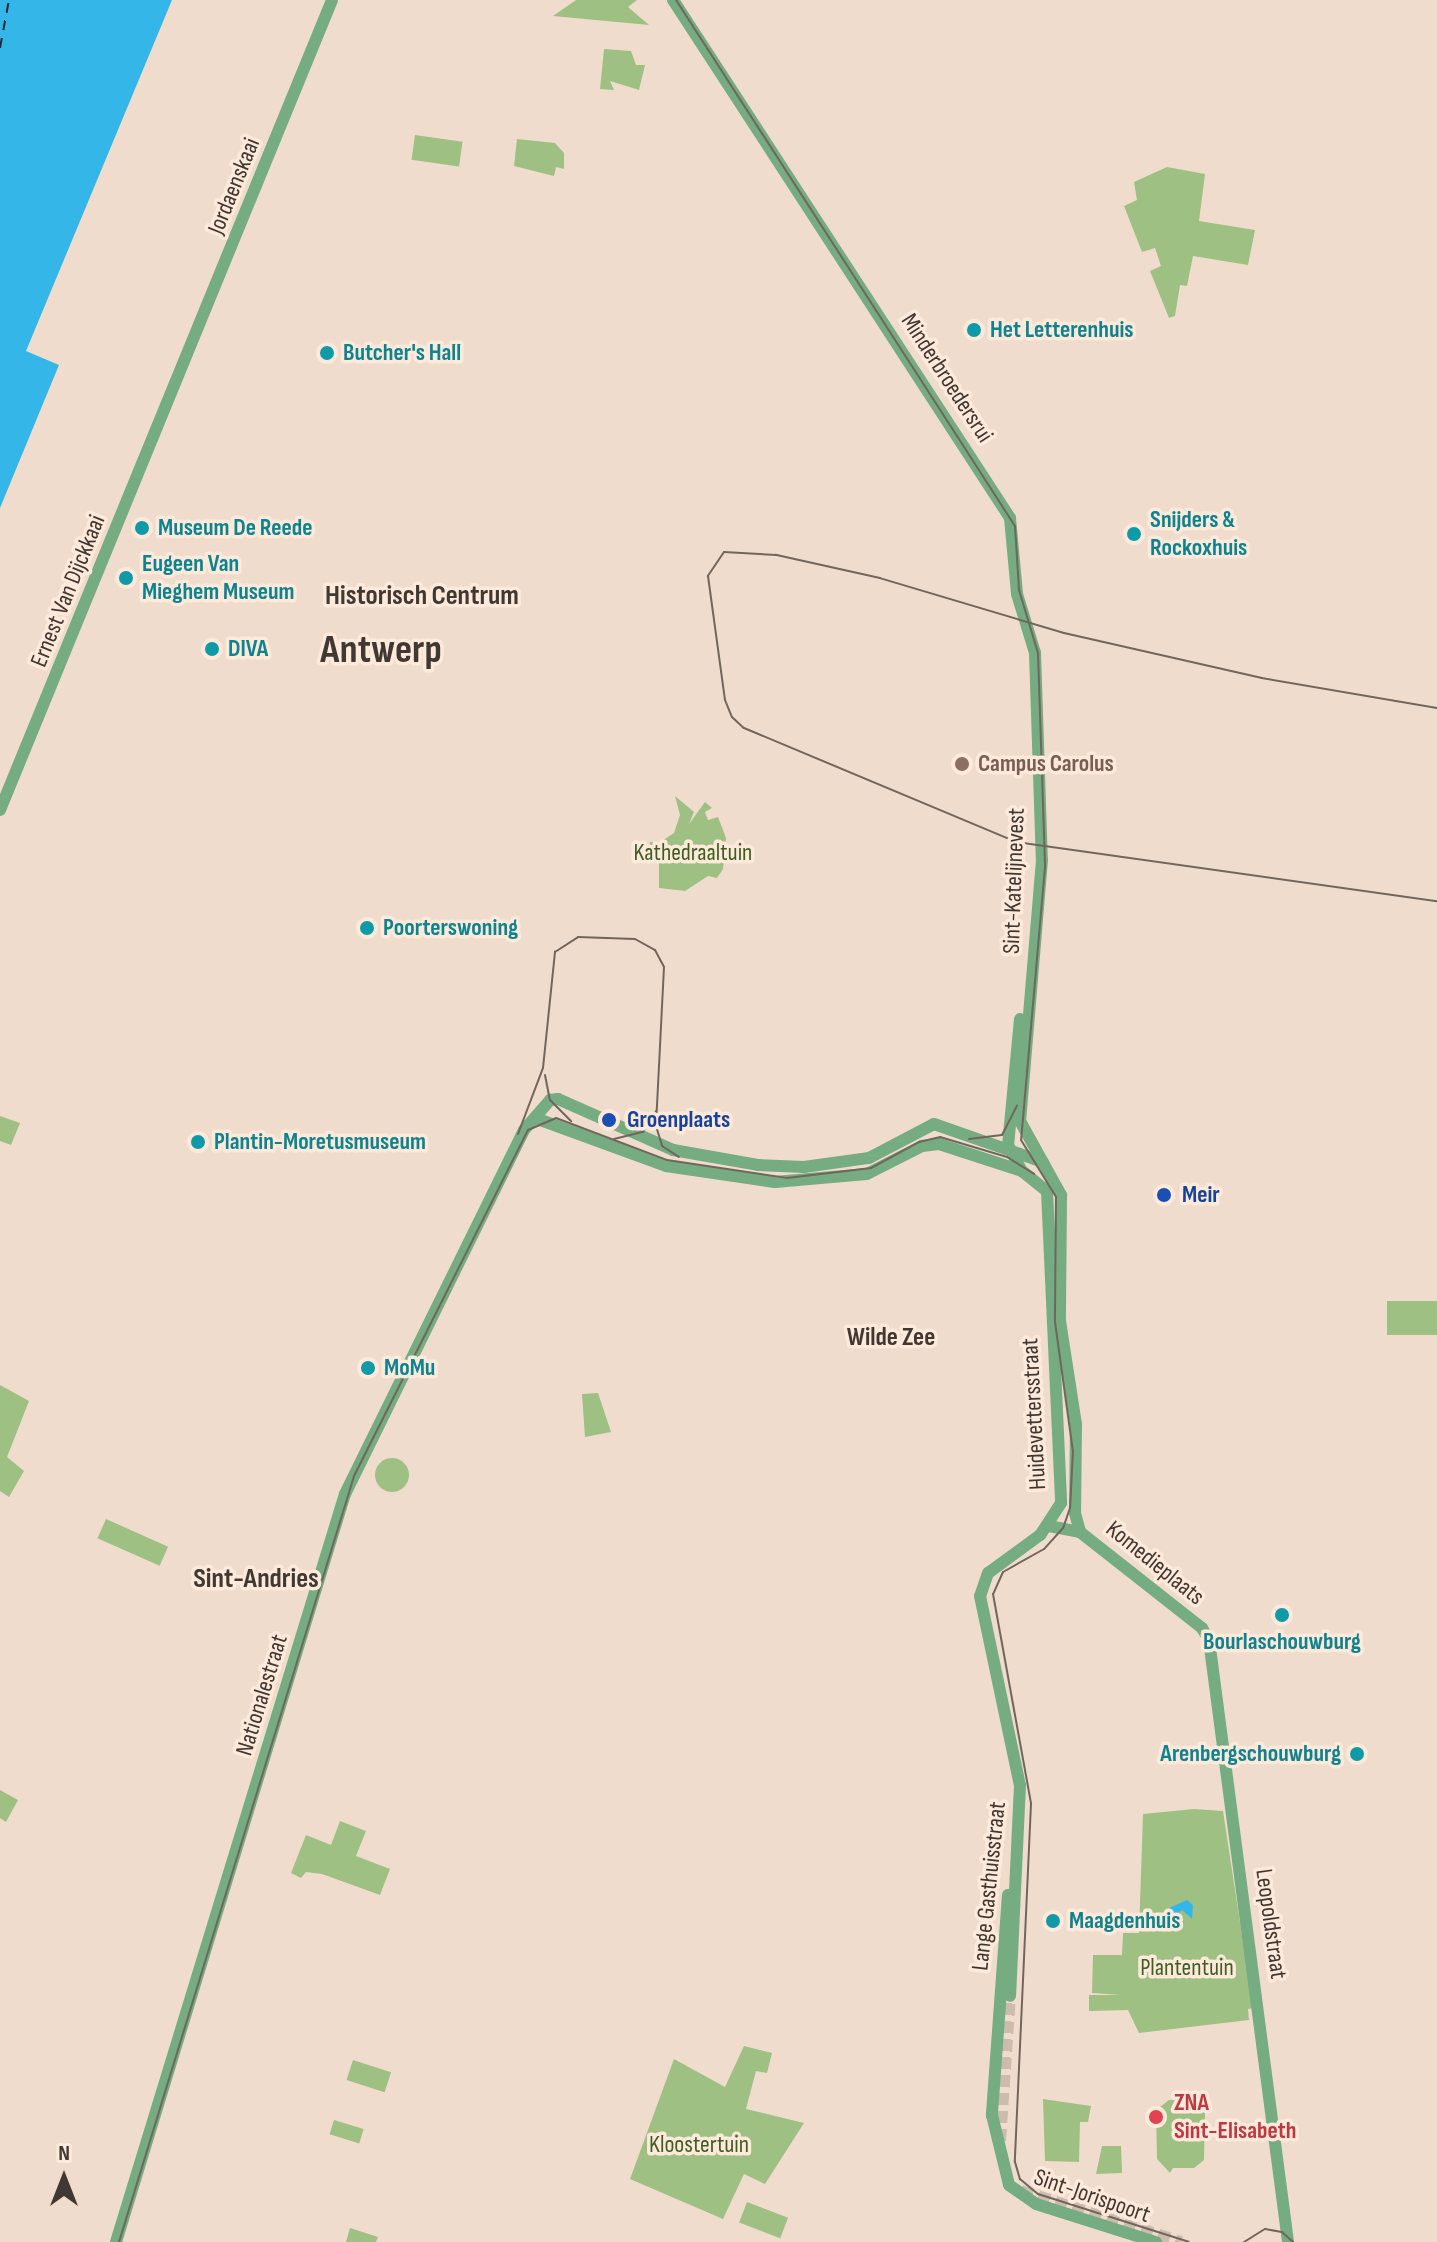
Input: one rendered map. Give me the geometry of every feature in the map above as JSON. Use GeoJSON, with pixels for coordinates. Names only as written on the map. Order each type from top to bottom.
{"type":"FeatureCollection","features":[{"type":"Feature","properties":{"kind":"street","name":"Jordaenskaai"},"geometry":{"type":"LineString","coordinates":[[175,388],[332,0]]}},
{"type":"Feature","properties":{"kind":"street","name":"Minderbroedersrui"},"geometry":{"type":"LineString","coordinates":[[673,0],[1005,508],[1015,542],[1017,594],[1027,622]]}},
{"type":"Feature","properties":{"kind":"street","name":"Ernest Van Dijckkaai"},"geometry":{"type":"LineString","coordinates":[[0,810],[175,388]]}},
{"type":"Feature","properties":{"kind":"street","name":"Sint-Katelijnevest"},"geometry":{"type":"LineString","coordinates":[[1027,622],[1035,653],[1042,860],[1021,1129],[1043,1162]]}},
{"type":"Feature","properties":{"kind":"street","name":"Sint-Katelijnevest"},"geometry":{"type":"LineString","coordinates":[[1008,1145],[1021,1012],[1029,1000]]}},
{"type":"Feature","properties":{"kind":"street","name":"Nationalestraat"},"geometry":{"type":"LineString","coordinates":[[116,2242],[352,1476],[519,1137],[550,1100],[581,1108],[662,1146],[717,1159],[804,1167],[869,1158],[924,1127],[943,1124],[1008,1145]]}},
{"type":"Feature","properties":{"kind":"street"},"geometry":{"type":"LineString","coordinates":[[535,1118],[666,1166],[775,1182],[821,1180],[878,1171],[922,1146],[939,1144],[1022,1171],[1043,1185],[1056,1204]]}},
{"type":"Feature","properties":{"kind":"street"},"geometry":{"type":"LineString","coordinates":[[1008,1145],[1043,1162],[1059,1187],[1056,1204]]}},
{"type":"Feature","properties":{"kind":"street"},"geometry":{"type":"LineString","coordinates":[[1008,1145],[1022,1171]]}},
{"type":"Feature","properties":{"kind":"street","name":"Huidevettersstraat"},"geometry":{"type":"LineString","coordinates":[[1049,1526],[1058,1511],[1063,1480],[1050,1324],[1056,1204]]}},
{"type":"Feature","properties":{"kind":"street","name":"Huidevettersstraat"},"geometry":{"type":"LineString","coordinates":[[1056,1204],[1060,1321],[1076,1424],[1078,1527]]}},
{"type":"Feature","properties":{"kind":"street","name":"Komedieplaats"},"geometry":{"type":"LineString","coordinates":[[1049,1526],[1078,1527],[1202,1628]]}},
{"type":"Feature","properties":{"kind":"street","name":"Lange Gasthuisstraat"},"geometry":{"type":"LineString","coordinates":[[1013,2190],[992,2115],[1009,1882],[1018,1861],[1019,1775],[980,1605],[982,1588],[992,1568],[1049,1526]]}},
{"type":"Feature","properties":{"kind":"street","name":"Leopoldstraat"},"geometry":{"type":"LineString","coordinates":[[1202,1628],[1214,1660],[1288,2242]]}},
{"type":"Feature","properties":{"kind":"street"},"geometry":{"type":"LineString","coordinates":[[1010,1996],[1018,1861]]}},
{"type":"Feature","properties":{"kind":"street","name":"Sint-Jorispoort"},"geometry":{"type":"LineString","coordinates":[[1013,2190],[1036,2204],[1156,2242]]}},
{"type":"Feature","properties":{"kind":"green space"},"geometry":{"type":"Polygon","coordinates":[[[576,0],[637,0],[628,7],[649,25],[553,16],[576,0]]]}},
{"type":"Feature","properties":{"kind":"green space"},"geometry":{"type":"Polygon","coordinates":[[[604,49],[631,51],[636,65],[645,65],[639,90],[610,81],[614,90],[600,89],[604,49]]]}},
{"type":"Feature","properties":{"kind":"green space"},"geometry":{"type":"Polygon","coordinates":[[[415,135],[463,142],[459,166],[412,160],[415,135]]]}},
{"type":"Feature","properties":{"kind":"green space"},"geometry":{"type":"Polygon","coordinates":[[[517,139],[555,143],[564,153],[564,169],[556,167],[554,176],[514,166],[517,139]]]}},
{"type":"Feature","properties":{"kind":"green space"},"geometry":{"type":"Polygon","coordinates":[[[1167,167],[1205,174],[1199,221],[1255,230],[1248,265],[1193,256],[1187,286],[1180,285],[1175,316],[1169,318],[1150,271],[1161,266],[1155,248],[1142,252],[1124,206],[1137,200],[1134,182],[1167,167]]]}},
{"type":"Feature","properties":{"kind":"green space","name":"Kathedraaltuin"},"geometry":{"type":"Polygon","coordinates":[[[675,796],[694,812],[689,824],[705,802],[712,808],[705,812],[708,820],[718,817],[726,838],[723,869],[717,878],[708,876],[685,891],[659,888],[659,850],[649,848],[650,842],[659,843],[674,833],[680,815],[675,796]]]}},
{"type":"Feature","properties":{"kind":"green space"},"geometry":{"type":"Polygon","coordinates":[[[0,1116],[20,1123],[11,1145],[0,1141],[0,1116]]]}},
{"type":"Feature","properties":{"kind":"green space"},"geometry":{"type":"Polygon","coordinates":[[[1387,1301],[1437,1301],[1437,1335],[1387,1335],[1387,1301]]]}},
{"type":"Feature","properties":{"kind":"green space"},"geometry":{"type":"Polygon","coordinates":[[[0,1385],[29,1401],[7,1457],[24,1471],[9,1497],[0,1491],[0,1385]]]}},
{"type":"Feature","properties":{"kind":"green space"},"geometry":{"type":"Polygon","coordinates":[[[598,1393],[611,1432],[585,1437],[582,1394],[598,1393]]]}},
{"type":"Feature","properties":{"kind":"green space"},"geometry":{"type":"Polygon","coordinates":[[[392,1458],[404,1463],[409,1475],[404,1487],[392,1492],[380,1487],[375,1475],[380,1463],[392,1458]]]}},
{"type":"Feature","properties":{"kind":"green space"},"geometry":{"type":"Polygon","coordinates":[[[106,1519],[168,1547],[160,1566],[97,1538],[106,1519]]]}},
{"type":"Feature","properties":{"kind":"green space"},"geometry":{"type":"Polygon","coordinates":[[[0,1790],[18,1800],[6,1822],[0,1818],[0,1790]]]}},
{"type":"Feature","properties":{"kind":"green space","name":"Plantentuin"},"geometry":{"type":"Polygon","coordinates":[[[1194,1809],[1223,1811],[1253,2008],[1248,2009],[1249,2020],[1139,2033],[1128,2010],[1089,2011],[1089,1995],[1121,1995],[1092,1993],[1093,1955],[1122,1955],[1123,1933],[1139,1933],[1143,1814],[1194,1809]]]}},
{"type":"Feature","properties":{"kind":"green space"},"geometry":{"type":"Polygon","coordinates":[[[340,1821],[366,1831],[356,1856],[390,1869],[380,1895],[322,1874],[306,1872],[301,1878],[291,1873],[306,1835],[331,1845],[340,1821]]]}},
{"type":"Feature","properties":{"kind":"green space","name":"Kloostertuin"},"geometry":{"type":"Polygon","coordinates":[[[744,2046],[772,2053],[767,2073],[756,2071],[746,2109],[804,2123],[765,2184],[744,2174],[723,2219],[630,2179],[674,2059],[725,2087],[744,2046]]]}},
{"type":"Feature","properties":{"kind":"green space"},"geometry":{"type":"Polygon","coordinates":[[[353,2060],[391,2072],[385,2092],[347,2080],[353,2060]]]}},
{"type":"Feature","properties":{"kind":"green space"},"geometry":{"type":"Polygon","coordinates":[[[1043,2099],[1091,2106],[1088,2122],[1080,2122],[1079,2162],[1045,2161],[1043,2099]]]}},
{"type":"Feature","properties":{"kind":"green space"},"geometry":{"type":"Polygon","coordinates":[[[1190,2099],[1205,2111],[1204,2160],[1194,2168],[1173,2168],[1170,2173],[1157,2159],[1156,2110],[1169,2100],[1190,2099]]]}},
{"type":"Feature","properties":{"kind":"green space"},"geometry":{"type":"Polygon","coordinates":[[[334,2120],[364,2129],[359,2143],[330,2134],[334,2120]]]}},
{"type":"Feature","properties":{"kind":"green space"},"geometry":{"type":"Polygon","coordinates":[[[1102,2146],[1121,2146],[1122,2173],[1096,2174],[1102,2146]]]}},
{"type":"Feature","properties":{"kind":"green space"},"geometry":{"type":"Polygon","coordinates":[[[747,2202],[788,2218],[780,2238],[739,2223],[747,2202]]]}},
{"type":"Feature","properties":{"kind":"green space"},"geometry":{"type":"Polygon","coordinates":[[[350,2228],[378,2237],[376,2242],[346,2242],[350,2228]]]}},
{"type":"Feature","properties":{"kind":"water"},"geometry":{"type":"Polygon","coordinates":[[[0,0],[172,0],[26,351],[59,365],[0,508],[0,0]]]}},
{"type":"Feature","properties":{"kind":"water"},"geometry":{"type":"Polygon","coordinates":[[[1187,1900],[1193,1905],[1192,1919],[1182,1910],[1172,1918],[1184,1922],[1179,1931],[1164,1926],[1169,1908],[1187,1900]]]}},
{"type":"Feature","properties":{"kind":"ferry route"},"geometry":{"type":"LineString","coordinates":[[0,48],[9,0]]}},
{"type":"Feature","properties":{"kind":"tunnel"},"geometry":{"type":"LineString","coordinates":[[1000,2141],[1010,1996]]}},
{"type":"Feature","properties":{"kind":"tunnel"},"geometry":{"type":"LineString","coordinates":[[1021,2191],[1181,2242]]}},
{"type":"Feature","properties":{"kind":"tram line"},"geometry":{"type":"LineString","coordinates":[[676,0],[1015,526],[1019,590],[1038,653],[1045,867],[1021,1140],[1056,1197],[1055,1322],[1073,1451],[1070,1508],[1063,1528],[1044,1549],[1003,1572],[993,1594],[1031,1804],[1015,2162],[1020,2179],[1038,2194],[1189,2242]]}},
{"type":"Feature","properties":{"kind":"tram line"},"geometry":{"type":"LineString","coordinates":[[1437,708],[1262,678],[1064,633],[880,578],[776,555],[724,552],[708,576],[725,700],[732,717],[744,728],[1016,842],[1437,901]]}},
{"type":"Feature","properties":{"kind":"tram line"},"geometry":{"type":"LineString","coordinates":[[518,1134],[543,1068],[555,952],[578,937],[635,939],[655,950],[664,967],[656,1126],[662,1146],[679,1157]]}},
{"type":"Feature","properties":{"kind":"tram line"},"geometry":{"type":"LineString","coordinates":[[545,1075],[550,1100],[571,1121]]}},
{"type":"Feature","properties":{"kind":"tram line"},"geometry":{"type":"LineString","coordinates":[[969,1139],[1002,1135],[1017,1106]]}},
{"type":"Feature","properties":{"kind":"tram line"},"geometry":{"type":"LineString","coordinates":[[614,1139],[643,1132],[656,1111]]}},
{"type":"Feature","properties":{"kind":"tram line"},"geometry":{"type":"LineString","coordinates":[[119,2242],[354,1476],[528,1130],[556,1118],[667,1160],[787,1178],[871,1168],[919,1142],[940,1137],[1007,1157],[1034,1174]]}},
{"type":"Feature","properties":{"kind":"tram line"},"geometry":{"type":"LineString","coordinates":[[1244,2242],[1265,2229],[1282,2232],[1293,2242]]}},
{"type":"Feature","properties":{"kind":"place","name":"Het Letterenhuis"},"geometry":{"type":"Point","coordinates":[974,330]}},
{"type":"Feature","properties":{"kind":"place","name":"Butcher's Hall"},"geometry":{"type":"Point","coordinates":[327,353]}},
{"type":"Feature","properties":{"kind":"place","name":"Museum De Reede"},"geometry":{"type":"Point","coordinates":[142,528]}},
{"type":"Feature","properties":{"kind":"place","name":"Snijders & Rockoxhuis"},"geometry":{"type":"Point","coordinates":[1134,534]}},
{"type":"Feature","properties":{"kind":"place","name":"Eugeen Van Mieghem Museum"},"geometry":{"type":"Point","coordinates":[126,578]}},
{"type":"Feature","properties":{"kind":"place","name":"DIVA"},"geometry":{"type":"Point","coordinates":[212,649]}},
{"type":"Feature","properties":{"kind":"place","name":"Campus Carolus"},"geometry":{"type":"Point","coordinates":[962,764]}},
{"type":"Feature","properties":{"kind":"place","name":"Poorterswoning"},"geometry":{"type":"Point","coordinates":[367,928]}},
{"type":"Feature","properties":{"kind":"place","name":"Groenplaats"},"geometry":{"type":"Point","coordinates":[609,1120]}},
{"type":"Feature","properties":{"kind":"place","name":"Plantin-Moretusmuseum"},"geometry":{"type":"Point","coordinates":[198,1142]}},
{"type":"Feature","properties":{"kind":"place","name":"Meir"},"geometry":{"type":"Point","coordinates":[1164,1195]}},
{"type":"Feature","properties":{"kind":"place","name":"MoMu"},"geometry":{"type":"Point","coordinates":[368,1368]}},
{"type":"Feature","properties":{"kind":"place","name":"Bourlaschouwburg"},"geometry":{"type":"Point","coordinates":[1282,1615]}},
{"type":"Feature","properties":{"kind":"place","name":"Arenbergschouwburg"},"geometry":{"type":"Point","coordinates":[1357,1754]}},
{"type":"Feature","properties":{"kind":"place","name":"Maagdenhuis"},"geometry":{"type":"Point","coordinates":[1053,1921]}},
{"type":"Feature","properties":{"kind":"place","name":"ZNA Sint-Elisabeth"},"geometry":{"type":"Point","coordinates":[1156,2117]}},
{"type":"Feature","properties":{"kind":"district","name":"Historisch Centrum"},"geometry":{"type":"Point","coordinates":[422,596]}},
{"type":"Feature","properties":{"kind":"district","name":"Antwerp"},"geometry":{"type":"Point","coordinates":[381,650]}},
{"type":"Feature","properties":{"kind":"district","name":"Wilde Zee"},"geometry":{"type":"Point","coordinates":[891,1338]}},
{"type":"Feature","properties":{"kind":"district","name":"Sint-Andries"},"geometry":{"type":"Point","coordinates":[256,1579]}}]}
